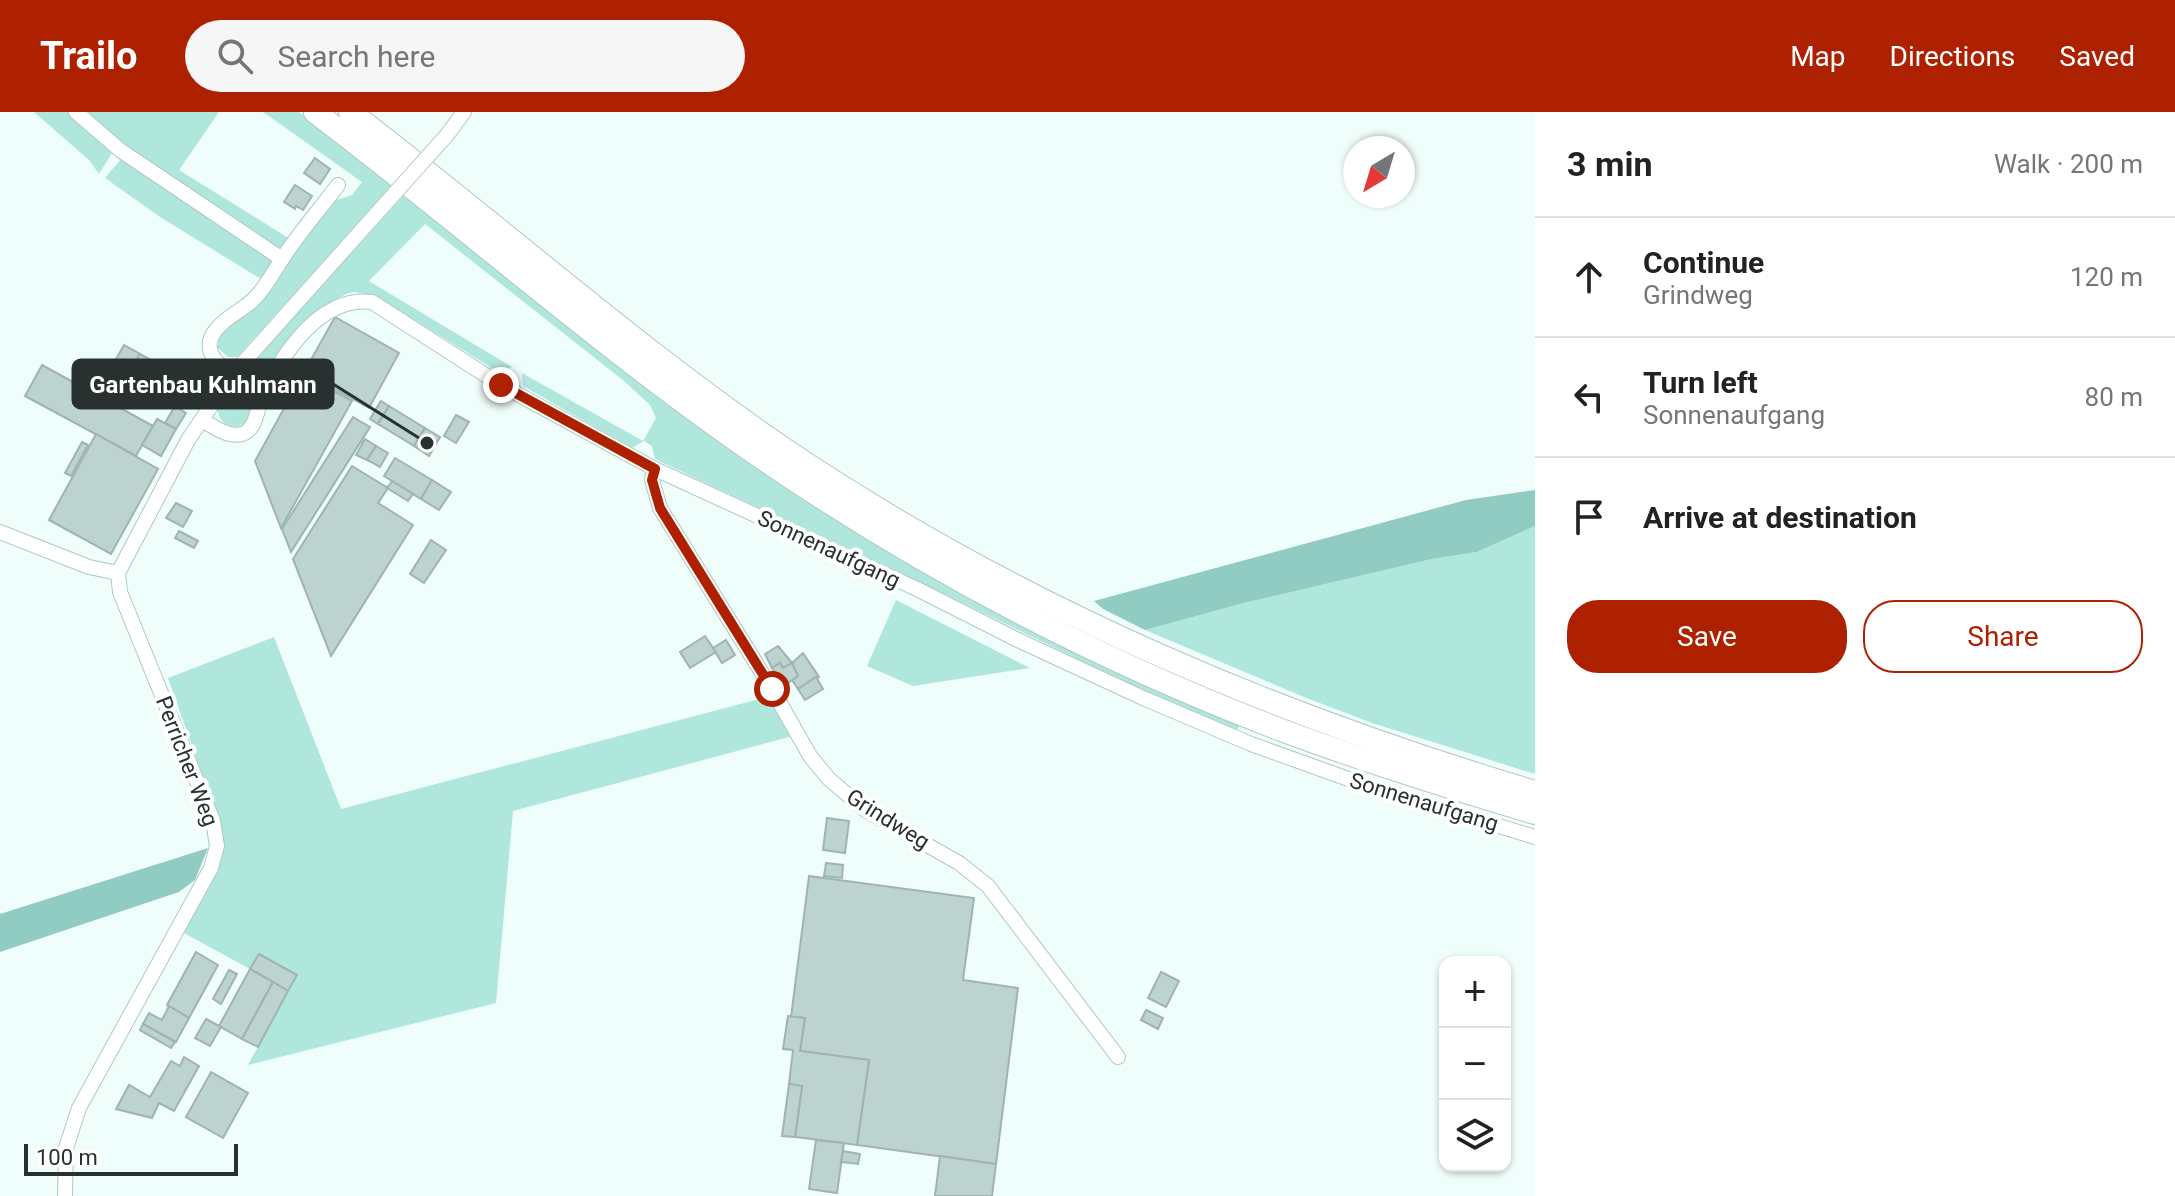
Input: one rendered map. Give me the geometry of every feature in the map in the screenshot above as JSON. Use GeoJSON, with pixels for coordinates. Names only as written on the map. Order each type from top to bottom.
{"type":"FeatureCollection","features":[{"type":"Feature","properties":{"kind":"main road"},"geometry":{"type":"LineString","coordinates":[[315,112],[664,389],[795,481],[910,552],[1070,638],[1199,696],[1397,771],[1535,813]]}},
{"type":"Feature","properties":{"kind":"main road"},"geometry":{"type":"LineString","coordinates":[[350,112],[678,373],[806,463],[921,534],[1077,618],[1231,688],[1396,749],[1535,792]]}},
{"type":"Feature","properties":{"kind":"street"},"geometry":{"type":"LineString","coordinates":[[76,112],[120,150],[282,259]]}},
{"type":"Feature","properties":{"kind":"street"},"geometry":{"type":"LineString","coordinates":[[0,532],[89,567],[118,573],[188,440],[232,375],[447,135],[464,112]]}},
{"type":"Feature","properties":{"kind":"street"},"geometry":{"type":"LineString","coordinates":[[232,375],[217,363],[210,351],[211,339],[218,327],[247,306],[269,284],[282,259],[338,185]]}},
{"type":"Feature","properties":{"kind":"street","name":"Sonnenaufgang"},"geometry":{"type":"LineString","coordinates":[[202,420],[226,434],[241,434],[251,428],[260,402],[285,355],[326,312],[340,304],[357,300],[372,302],[501,385],[655,469],[917,589],[1020,641],[1197,721],[1365,785],[1535,837]]}},
{"type":"Feature","properties":{"kind":"street","name":"Grindweg"},"geometry":{"type":"LineString","coordinates":[[655,469],[652,480],[660,508],[810,756],[856,804],[959,863],[988,886],[1118,1057]]}},
{"type":"Feature","properties":{"kind":"street","name":"Perricher Weg"},"geometry":{"type":"LineString","coordinates":[[65,1196],[66,1148],[79,1108],[211,868],[217,846],[213,821],[120,592],[118,573]]}},
{"type":"Feature","properties":{"kind":"green space"},"geometry":{"type":"Polygon","coordinates":[[[34,112],[69,112],[111,149],[112,153],[99,174],[89,160],[34,112]]]}},
{"type":"Feature","properties":{"kind":"green space"},"geometry":{"type":"Polygon","coordinates":[[[85,112],[219,112],[179,170],[290,239],[278,250],[121,143],[85,112]]]}},
{"type":"Feature","properties":{"kind":"green space"},"geometry":{"type":"Polygon","coordinates":[[[263,112],[299,112],[393,184],[237,357],[228,357],[218,348],[219,334],[303,238],[330,202],[352,195],[362,182],[263,112]]]}},
{"type":"Feature","properties":{"kind":"green space"},"geometry":{"type":"Polygon","coordinates":[[[121,159],[280,263],[269,284],[160,217],[105,178],[121,159]]]}},
{"type":"Feature","properties":{"kind":"green space"},"geometry":{"type":"Polygon","coordinates":[[[405,194],[667,402],[832,516],[1240,724],[1237,731],[1145,691],[655,459],[652,446],[644,441],[632,448],[523,386],[522,373],[643,441],[656,418],[650,405],[624,381],[425,224],[369,281],[512,367],[500,373],[376,296],[354,292],[326,305],[284,346],[256,389],[248,421],[237,427],[225,423],[217,406],[235,381],[405,194]]]}},
{"type":"Feature","properties":{"kind":"green space"},"geometry":{"type":"Polygon","coordinates":[[[1535,490],[1535,526],[1477,552],[1432,559],[1244,603],[1145,630],[1103,609],[1094,601],[1466,500],[1535,490]]]}},
{"type":"Feature","properties":{"kind":"green space"},"geometry":{"type":"Polygon","coordinates":[[[1535,526],[1535,774],[1372,723],[1145,630],[1244,603],[1432,559],[1477,552],[1535,526]]]}},
{"type":"Feature","properties":{"kind":"green space"},"geometry":{"type":"Polygon","coordinates":[[[896,600],[1030,668],[913,686],[867,666],[896,600]]]}},
{"type":"Feature","properties":{"kind":"green space"},"geometry":{"type":"Polygon","coordinates":[[[274,637],[341,809],[771,696],[793,736],[513,811],[496,1003],[248,1065],[297,975],[259,954],[250,969],[182,932],[217,869],[218,820],[168,678],[274,637]]]}},
{"type":"Feature","properties":{"kind":"green space"},"geometry":{"type":"Polygon","coordinates":[[[208,848],[195,880],[179,892],[0,952],[0,914],[208,848]]]}},
{"type":"Feature","properties":{"kind":"building"},"geometry":{"type":"Polygon","coordinates":[[[315,158],[330,169],[320,184],[304,173],[315,158]]]}},
{"type":"Feature","properties":{"kind":"building"},"geometry":{"type":"Polygon","coordinates":[[[295,185],[312,196],[303,210],[284,202],[295,185]]]}},
{"type":"Feature","properties":{"kind":"building"},"geometry":{"type":"Polygon","coordinates":[[[335,317],[399,353],[369,408],[304,372],[335,317]]]}},
{"type":"Feature","properties":{"kind":"building"},"geometry":{"type":"Polygon","coordinates":[[[124,345],[140,354],[129,373],[113,364],[124,345]]]}},
{"type":"Feature","properties":{"kind":"building"},"geometry":{"type":"Polygon","coordinates":[[[140,354],[171,371],[157,396],[126,378],[140,354]]]}},
{"type":"Feature","properties":{"kind":"building"},"geometry":{"type":"Polygon","coordinates":[[[42,365],[153,426],[136,456],[25,396],[42,365]]]}},
{"type":"Feature","properties":{"kind":"building"},"geometry":{"type":"Polygon","coordinates":[[[303,374],[352,401],[281,528],[255,461],[303,374]]]}},
{"type":"Feature","properties":{"kind":"building"},"geometry":{"type":"Polygon","coordinates":[[[381,401],[389,406],[378,424],[370,419],[381,401]]]}},
{"type":"Feature","properties":{"kind":"building"},"geometry":{"type":"Polygon","coordinates":[[[175,406],[186,413],[176,429],[165,423],[175,406]]]}},
{"type":"Feature","properties":{"kind":"building"},"geometry":{"type":"Polygon","coordinates":[[[389,406],[425,428],[414,446],[378,424],[389,406]]]}},
{"type":"Feature","properties":{"kind":"building"},"geometry":{"type":"Polygon","coordinates":[[[456,415],[469,422],[456,443],[444,436],[456,415]]]}},
{"type":"Feature","properties":{"kind":"building"},"geometry":{"type":"Polygon","coordinates":[[[353,417],[370,427],[291,552],[282,529],[353,417]]]}},
{"type":"Feature","properties":{"kind":"building"},"geometry":{"type":"Polygon","coordinates":[[[157,419],[176,429],[161,456],[142,445],[157,419]]]}},
{"type":"Feature","properties":{"kind":"building"},"geometry":{"type":"Polygon","coordinates":[[[425,428],[440,437],[429,456],[414,446],[425,428]]]}},
{"type":"Feature","properties":{"kind":"building"},"geometry":{"type":"Polygon","coordinates":[[[96,434],[158,469],[111,554],[49,520],[96,434]]]}},
{"type":"Feature","properties":{"kind":"building"},"geometry":{"type":"Polygon","coordinates":[[[365,439],[376,446],[367,460],[356,455],[365,439]]]}},
{"type":"Feature","properties":{"kind":"building"},"geometry":{"type":"Polygon","coordinates":[[[82,442],[88,445],[71,476],[65,473],[82,442]]]}},
{"type":"Feature","properties":{"kind":"building"},"geometry":{"type":"Polygon","coordinates":[[[376,446],[388,453],[380,467],[367,460],[376,446]]]}},
{"type":"Feature","properties":{"kind":"building"},"geometry":{"type":"Polygon","coordinates":[[[395,458],[432,480],[421,499],[384,476],[395,458]]]}},
{"type":"Feature","properties":{"kind":"building"},"geometry":{"type":"Polygon","coordinates":[[[352,466],[388,488],[378,503],[413,525],[331,656],[293,559],[352,466]]]}},
{"type":"Feature","properties":{"kind":"building"},"geometry":{"type":"Polygon","coordinates":[[[432,480],[451,492],[439,510],[421,499],[432,480]]]}},
{"type":"Feature","properties":{"kind":"building"},"geometry":{"type":"Polygon","coordinates":[[[392,481],[413,494],[408,501],[387,488],[392,481]]]}},
{"type":"Feature","properties":{"kind":"building"},"geometry":{"type":"Polygon","coordinates":[[[176,503],[192,511],[183,527],[166,518],[176,503]]]}},
{"type":"Feature","properties":{"kind":"building"},"geometry":{"type":"Polygon","coordinates":[[[179,531],[198,541],[194,548],[175,538],[179,531]]]}},
{"type":"Feature","properties":{"kind":"building"},"geometry":{"type":"Polygon","coordinates":[[[431,540],[446,550],[424,583],[410,574],[431,540]]]}},
{"type":"Feature","properties":{"kind":"building"},"geometry":{"type":"Polygon","coordinates":[[[705,636],[716,652],[690,668],[680,652],[705,636]]]}},
{"type":"Feature","properties":{"kind":"building"},"geometry":{"type":"Polygon","coordinates":[[[726,640],[735,655],[722,663],[713,648],[726,640]]]}},
{"type":"Feature","properties":{"kind":"building"},"geometry":{"type":"Polygon","coordinates":[[[778,646],[792,663],[783,668],[780,663],[772,668],[765,654],[778,646]]]}},
{"type":"Feature","properties":{"kind":"building"},"geometry":{"type":"Polygon","coordinates":[[[803,653],[819,677],[798,689],[792,680],[798,676],[792,663],[803,653]]]}},
{"type":"Feature","properties":{"kind":"building"},"geometry":{"type":"Polygon","coordinates":[[[780,663],[783,668],[792,663],[798,676],[785,685],[772,668],[780,663]]]}},
{"type":"Feature","properties":{"kind":"building"},"geometry":{"type":"Polygon","coordinates":[[[816,677],[823,689],[805,700],[798,689],[816,677]]]}},
{"type":"Feature","properties":{"kind":"building"},"geometry":{"type":"Polygon","coordinates":[[[827,818],[849,821],[845,853],[823,850],[827,818]]]}},
{"type":"Feature","properties":{"kind":"building"},"geometry":{"type":"Polygon","coordinates":[[[826,863],[843,865],[842,878],[824,876],[826,863]]]}},
{"type":"Feature","properties":{"kind":"building"},"geometry":{"type":"Polygon","coordinates":[[[809,876],[974,898],[963,980],[1018,988],[996,1164],[857,1145],[869,1060],[800,1051],[805,1018],[791,1017],[809,876]]]}},
{"type":"Feature","properties":{"kind":"building"},"geometry":{"type":"Polygon","coordinates":[[[196,952],[218,965],[189,1018],[167,1005],[196,952]]]}},
{"type":"Feature","properties":{"kind":"building"},"geometry":{"type":"Polygon","coordinates":[[[259,954],[297,975],[288,991],[250,969],[259,954]]]}},
{"type":"Feature","properties":{"kind":"building"},"geometry":{"type":"Polygon","coordinates":[[[250,969],[273,982],[242,1039],[219,1026],[250,969]]]}},
{"type":"Feature","properties":{"kind":"building"},"geometry":{"type":"Polygon","coordinates":[[[229,970],[237,974],[221,1004],[213,999],[229,970]]]}},
{"type":"Feature","properties":{"kind":"building"},"geometry":{"type":"Polygon","coordinates":[[[1161,972],[1179,981],[1166,1007],[1148,998],[1161,972]]]}},
{"type":"Feature","properties":{"kind":"building"},"geometry":{"type":"Polygon","coordinates":[[[273,982],[288,991],[258,1047],[242,1039],[273,982]]]}},
{"type":"Feature","properties":{"kind":"building"},"geometry":{"type":"Polygon","coordinates":[[[169,1006],[189,1018],[176,1042],[143,1024],[149,1013],[162,1020],[169,1006]]]}},
{"type":"Feature","properties":{"kind":"building"},"geometry":{"type":"Polygon","coordinates":[[[1146,1010],[1163,1018],[1158,1029],[1141,1020],[1146,1010]]]}},
{"type":"Feature","properties":{"kind":"building"},"geometry":{"type":"Polygon","coordinates":[[[788,1016],[805,1018],[800,1051],[869,1060],[857,1145],[795,1137],[802,1086],[789,1084],[793,1050],[783,1049],[788,1016]]]}},
{"type":"Feature","properties":{"kind":"building"},"geometry":{"type":"Polygon","coordinates":[[[206,1019],[221,1027],[210,1046],[195,1038],[206,1019]]]}},
{"type":"Feature","properties":{"kind":"building"},"geometry":{"type":"Polygon","coordinates":[[[143,1024],[175,1042],[171,1048],[140,1030],[143,1024]]]}},
{"type":"Feature","properties":{"kind":"building"},"geometry":{"type":"Polygon","coordinates":[[[184,1057],[199,1066],[174,1111],[159,1103],[152,1118],[116,1109],[129,1085],[150,1097],[171,1061],[180,1066],[184,1057]]]}},
{"type":"Feature","properties":{"kind":"building"},"geometry":{"type":"Polygon","coordinates":[[[211,1072],[248,1093],[223,1138],[186,1117],[211,1072]]]}},
{"type":"Feature","properties":{"kind":"building"},"geometry":{"type":"Polygon","coordinates":[[[789,1084],[802,1086],[795,1137],[782,1136],[789,1084]]]}},
{"type":"Feature","properties":{"kind":"building"},"geometry":{"type":"Polygon","coordinates":[[[816,1140],[844,1143],[837,1193],[809,1189],[816,1140]]]}},
{"type":"Feature","properties":{"kind":"building"},"geometry":{"type":"Polygon","coordinates":[[[843,1151],[860,1154],[858,1164],[841,1162],[843,1151]]]}},
{"type":"Feature","properties":{"kind":"building"},"geometry":{"type":"Polygon","coordinates":[[[940,1156],[996,1164],[992,1196],[935,1196],[940,1156]]]}},
{"type":"Feature","properties":{"kind":"place","name":"Gartenbau Kuhlmann"},"geometry":{"type":"Point","coordinates":[427,443]}},
{"type":"Feature","properties":{"kind":"route"},"geometry":{"type":"LineString","coordinates":[[501,385],[655,469],[652,480],[660,508],[772,689]]}}]}
